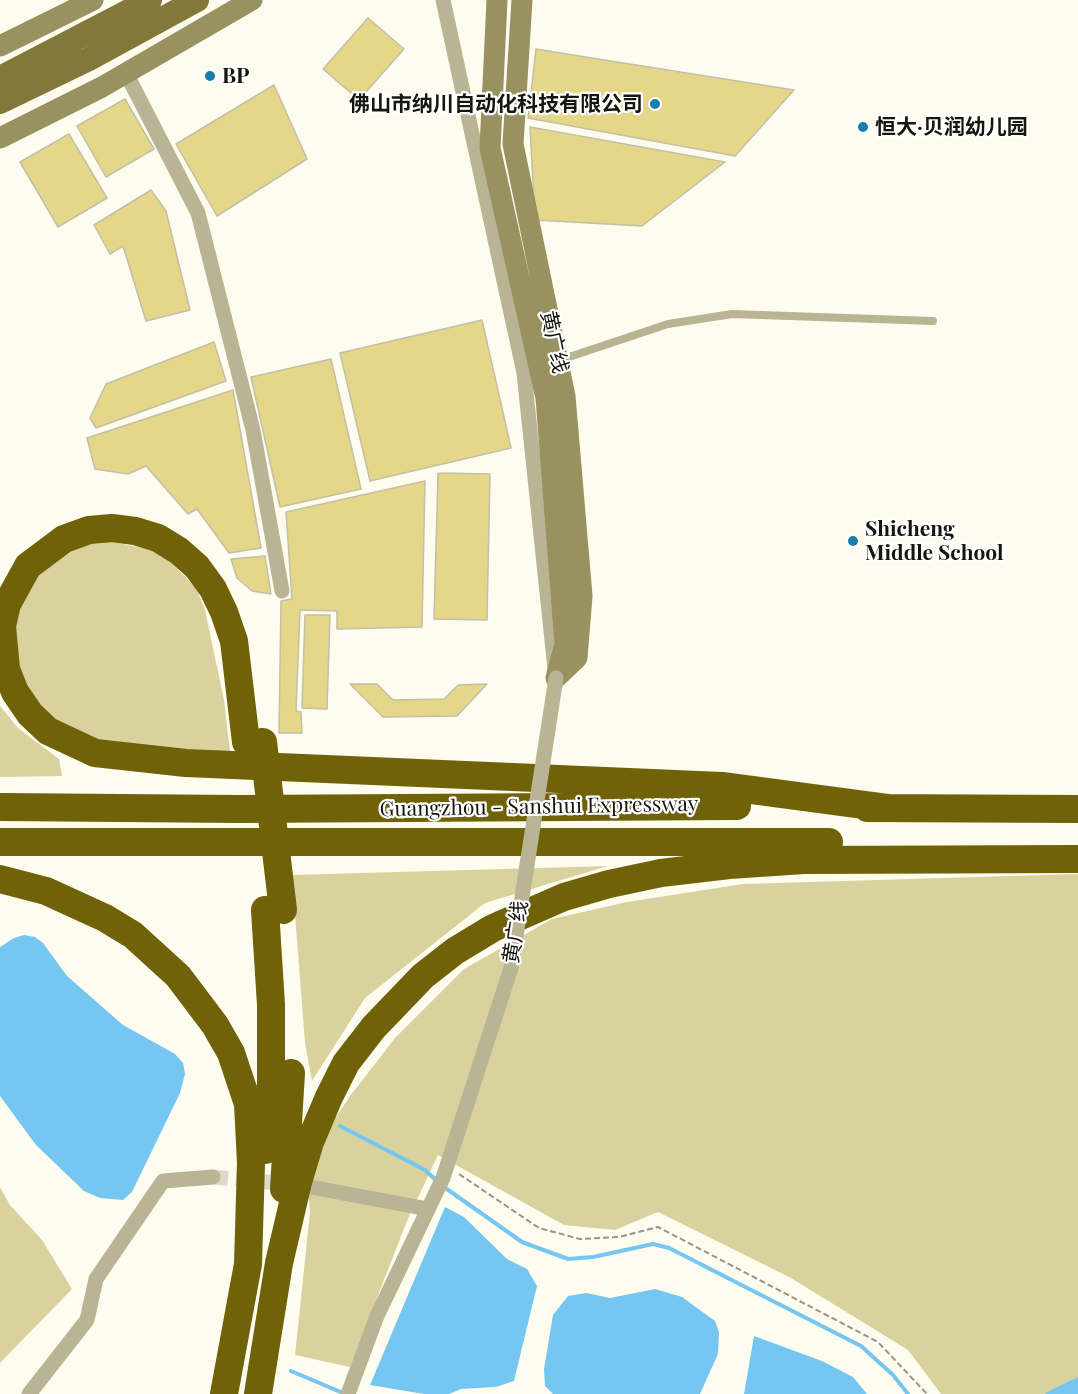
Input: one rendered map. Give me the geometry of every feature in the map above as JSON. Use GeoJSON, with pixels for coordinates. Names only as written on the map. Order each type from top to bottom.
{"type":"FeatureCollection","features":[{"type":"Feature","properties":{"kind":"highway"},"geometry":{"type":"LineString","coordinates":[[0,573],[17,552],[44,531],[73,518],[101,512],[126,512],[151,517],[187,535],[206,551],[223,574],[247,628],[255,742],[274,910],[291,1012],[291,1086],[279,1263]]}},
{"type":"Feature","properties":{"kind":"highway"},"geometry":{"type":"LineString","coordinates":[[255,742],[234,641],[224,612],[213,589],[197,567],[179,550],[143,533],[112,528],[89,530],[64,539],[28,566],[7,604],[2,626],[6,669],[15,692],[30,714],[42,725],[70,743],[95,753],[186,763],[723,786],[887,808]]}},
{"type":"Feature","properties":{"kind":"highway","name":"Guangzhou - Sanshui Expressway"},"geometry":{"type":"LineString","coordinates":[[0,807],[251,809],[692,805],[1078,809]]}},
{"type":"Feature","properties":{"kind":"highway","name":"Guangzhou - Sanshui Expressway"},"geometry":{"type":"LineString","coordinates":[[0,842],[1078,843]]}},
{"type":"Feature","properties":{"kind":"highway"},"geometry":{"type":"LineString","coordinates":[[258,1394],[279,1263],[310,1142],[346,1063],[397,1001],[423,976],[455,951],[493,928],[564,897],[609,884],[661,873],[729,865],[804,861],[1078,859]]}},
{"type":"Feature","properties":{"kind":"highway"},"geometry":{"type":"LineString","coordinates":[[0,879],[46,891],[105,918],[133,935],[178,976],[216,1024],[242,1079],[248,1104],[251,1163],[248,1264]]}},
{"type":"Feature","properties":{"kind":"highway"},"geometry":{"type":"LineString","coordinates":[[224,1394],[248,1264],[267,1140],[271,1084],[274,910]]}},
{"type":"Feature","properties":{"kind":"main road"},"geometry":{"type":"LineString","coordinates":[[0,78],[91,33],[150,0]]}},
{"type":"Feature","properties":{"kind":"main road"},"geometry":{"type":"LineString","coordinates":[[0,102],[89,59],[197,0]]}},
{"type":"Feature","properties":{"kind":"street"},"geometry":{"type":"LineString","coordinates":[[0,46],[93,0]]}},
{"type":"Feature","properties":{"kind":"street"},"geometry":{"type":"LineString","coordinates":[[0,138],[126,73],[252,0]]}},
{"type":"Feature","properties":{"kind":"street"},"geometry":{"type":"LineString","coordinates":[[443,0],[540,367]]}},
{"type":"Feature","properties":{"kind":"street","name":"黄广线"},"geometry":{"type":"LineString","coordinates":[[349,1391],[377,1316],[442,1178],[511,968],[556,678],[566,644],[546,398],[490,147],[497,0]]}},
{"type":"Feature","properties":{"kind":"street","name":"黄广线"},"geometry":{"type":"LineString","coordinates":[[522,0],[513,144],[540,367]]}},
{"type":"Feature","properties":{"kind":"street"},"geometry":{"type":"LineString","coordinates":[[126,73],[198,213],[253,430],[282,591]]}},
{"type":"Feature","properties":{"kind":"street"},"geometry":{"type":"LineString","coordinates":[[29,1394],[87,1320],[96,1280],[164,1181],[213,1176]]}},
{"type":"Feature","properties":{"kind":"street"},"geometry":{"type":"LineString","coordinates":[[304,1186],[428,1209]]}},
{"type":"Feature","properties":{"kind":"lane"},"geometry":{"type":"LineString","coordinates":[[540,367],[668,324],[732,314],[933,321]]}},
{"type":"Feature","properties":{"kind":"path"},"geometry":{"type":"LineString","coordinates":[[442,1178],[538,1228],[580,1239],[620,1237],[658,1227],[878,1342],[927,1394]]}},
{"type":"Feature","properties":{"kind":"shaded area"},"geometry":{"type":"Polygon","coordinates":[[[109,541],[161,552],[196,588],[205,610],[224,700],[230,752],[151,751],[73,734],[44,713],[21,680],[12,620],[34,580],[70,546],[109,541]]]}},
{"type":"Feature","properties":{"kind":"shaded area"},"geometry":{"type":"Polygon","coordinates":[[[0,706],[18,728],[59,759],[62,776],[0,777],[0,706]]]}},
{"type":"Feature","properties":{"kind":"shaded area"},"geometry":{"type":"Polygon","coordinates":[[[608,866],[485,903],[365,998],[312,1081],[305,1043],[292,875],[608,866]]]}},
{"type":"Feature","properties":{"kind":"shaded area"},"geometry":{"type":"Polygon","coordinates":[[[1078,874],[1078,1394],[941,1394],[908,1350],[791,1278],[658,1212],[615,1230],[564,1225],[438,1155],[407,1221],[350,1367],[295,1355],[310,1212],[307,1175],[315,1149],[350,1096],[395,1038],[464,969],[552,919],[627,902],[743,884],[1078,874]]]}},
{"type":"Feature","properties":{"kind":"shaded area"},"geometry":{"type":"Polygon","coordinates":[[[0,1187],[10,1205],[42,1240],[72,1289],[0,1363],[0,1187]]]}},
{"type":"Feature","properties":{"kind":"water"},"geometry":{"type":"Polygon","coordinates":[[[24,935],[35,937],[43,943],[67,976],[123,1025],[175,1054],[183,1063],[185,1074],[180,1093],[132,1192],[123,1200],[100,1198],[84,1191],[36,1145],[0,1096],[0,947],[24,935]]]}},
{"type":"Feature","properties":{"kind":"water"},"geometry":{"type":"Polygon","coordinates":[[[445,1207],[464,1217],[507,1259],[527,1269],[537,1286],[514,1381],[496,1387],[461,1389],[449,1394],[424,1394],[370,1385],[445,1207]]]}},
{"type":"Feature","properties":{"kind":"water"},"geometry":{"type":"Polygon","coordinates":[[[655,1289],[682,1297],[715,1321],[719,1332],[718,1354],[700,1394],[553,1394],[545,1386],[544,1369],[553,1315],[568,1296],[586,1293],[610,1298],[655,1289]]]}},
{"type":"Feature","properties":{"kind":"water"},"geometry":{"type":"Polygon","coordinates":[[[754,1336],[822,1361],[853,1377],[867,1394],[744,1394],[754,1336]]]}},
{"type":"Feature","properties":{"kind":"water"},"geometry":{"type":"Polygon","coordinates":[[[1078,1377],[1078,1394],[1045,1394],[1047,1392],[1078,1377]]]}},
{"type":"Feature","properties":{"kind":"building"},"geometry":{"type":"Polygon","coordinates":[[[368,18],[404,49],[359,100],[323,69],[368,18]]]}},
{"type":"Feature","properties":{"kind":"building","name":"佛山市纳川自动化科技有限公司"},"geometry":{"type":"Polygon","coordinates":[[[536,49],[794,90],[735,156],[528,118],[536,49]]]}},
{"type":"Feature","properties":{"kind":"building"},"geometry":{"type":"Polygon","coordinates":[[[274,85],[307,159],[217,216],[176,144],[274,85]]]}},
{"type":"Feature","properties":{"kind":"building"},"geometry":{"type":"Polygon","coordinates":[[[125,99],[154,149],[106,177],[77,126],[125,99]]]}},
{"type":"Feature","properties":{"kind":"building"},"geometry":{"type":"Polygon","coordinates":[[[530,127],[725,162],[642,226],[535,220],[530,127]]]}},
{"type":"Feature","properties":{"kind":"building"},"geometry":{"type":"Polygon","coordinates":[[[69,134],[107,198],[58,227],[20,162],[69,134]]]}},
{"type":"Feature","properties":{"kind":"building"},"geometry":{"type":"Polygon","coordinates":[[[151,190],[166,211],[190,310],[146,321],[123,246],[110,254],[94,225],[151,190]]]}},
{"type":"Feature","properties":{"kind":"building"},"geometry":{"type":"Polygon","coordinates":[[[482,320],[511,448],[370,481],[340,353],[482,320]]]}},
{"type":"Feature","properties":{"kind":"building"},"geometry":{"type":"Polygon","coordinates":[[[214,342],[226,381],[96,428],[90,418],[106,384],[214,342]]]}},
{"type":"Feature","properties":{"kind":"building"},"geometry":{"type":"Polygon","coordinates":[[[331,359],[361,489],[280,507],[251,377],[331,359]]]}},
{"type":"Feature","properties":{"kind":"building"},"geometry":{"type":"Polygon","coordinates":[[[233,390],[261,548],[229,553],[197,509],[188,514],[146,466],[128,474],[95,469],[87,438],[233,390]]]}},
{"type":"Feature","properties":{"kind":"building"},"geometry":{"type":"Polygon","coordinates":[[[438,473],[490,474],[487,620],[434,619],[438,473]]]}},
{"type":"Feature","properties":{"kind":"building"},"geometry":{"type":"Polygon","coordinates":[[[425,481],[422,627],[337,629],[337,611],[300,610],[296,711],[301,712],[302,733],[279,733],[281,601],[292,599],[286,512],[425,481]]]}},
{"type":"Feature","properties":{"kind":"building"},"geometry":{"type":"Polygon","coordinates":[[[265,556],[271,594],[252,591],[237,578],[231,559],[265,556]]]}},
{"type":"Feature","properties":{"kind":"building"},"geometry":{"type":"Polygon","coordinates":[[[305,615],[330,615],[327,709],[302,708],[305,615]]]}},
{"type":"Feature","properties":{"kind":"building"},"geometry":{"type":"Polygon","coordinates":[[[350,684],[377,684],[393,700],[444,699],[458,685],[487,684],[457,716],[383,717],[350,684]]]}},
{"type":"Feature","properties":{"kind":"waterway"},"geometry":{"type":"LineString","coordinates":[[340,1126],[425,1170],[438,1182]]}},
{"type":"Feature","properties":{"kind":"waterway"},"geometry":{"type":"LineString","coordinates":[[444,1187],[522,1242],[568,1259],[593,1257],[653,1244],[669,1248],[861,1346],[893,1375],[908,1394]]}},
{"type":"Feature","properties":{"kind":"waterway"},"geometry":{"type":"LineString","coordinates":[[291,1371],[343,1393]]}},
{"type":"Feature","properties":{"kind":"tunnel"},"geometry":{"type":"LineString","coordinates":[[213,1177],[290,1184]]}},
{"type":"Feature","properties":{"kind":"place","name":"BP"},"geometry":{"type":"Point","coordinates":[210,76]}},
{"type":"Feature","properties":{"kind":"place","name":"佛山市纳川自动化科技有限公司"},"geometry":{"type":"Point","coordinates":[655,104]}},
{"type":"Feature","properties":{"kind":"place","name":"恒大·贝润幼儿园"},"geometry":{"type":"Point","coordinates":[863,127]}},
{"type":"Feature","properties":{"kind":"place","name":"Shicheng Middle School"},"geometry":{"type":"Point","coordinates":[853,541]}}]}
